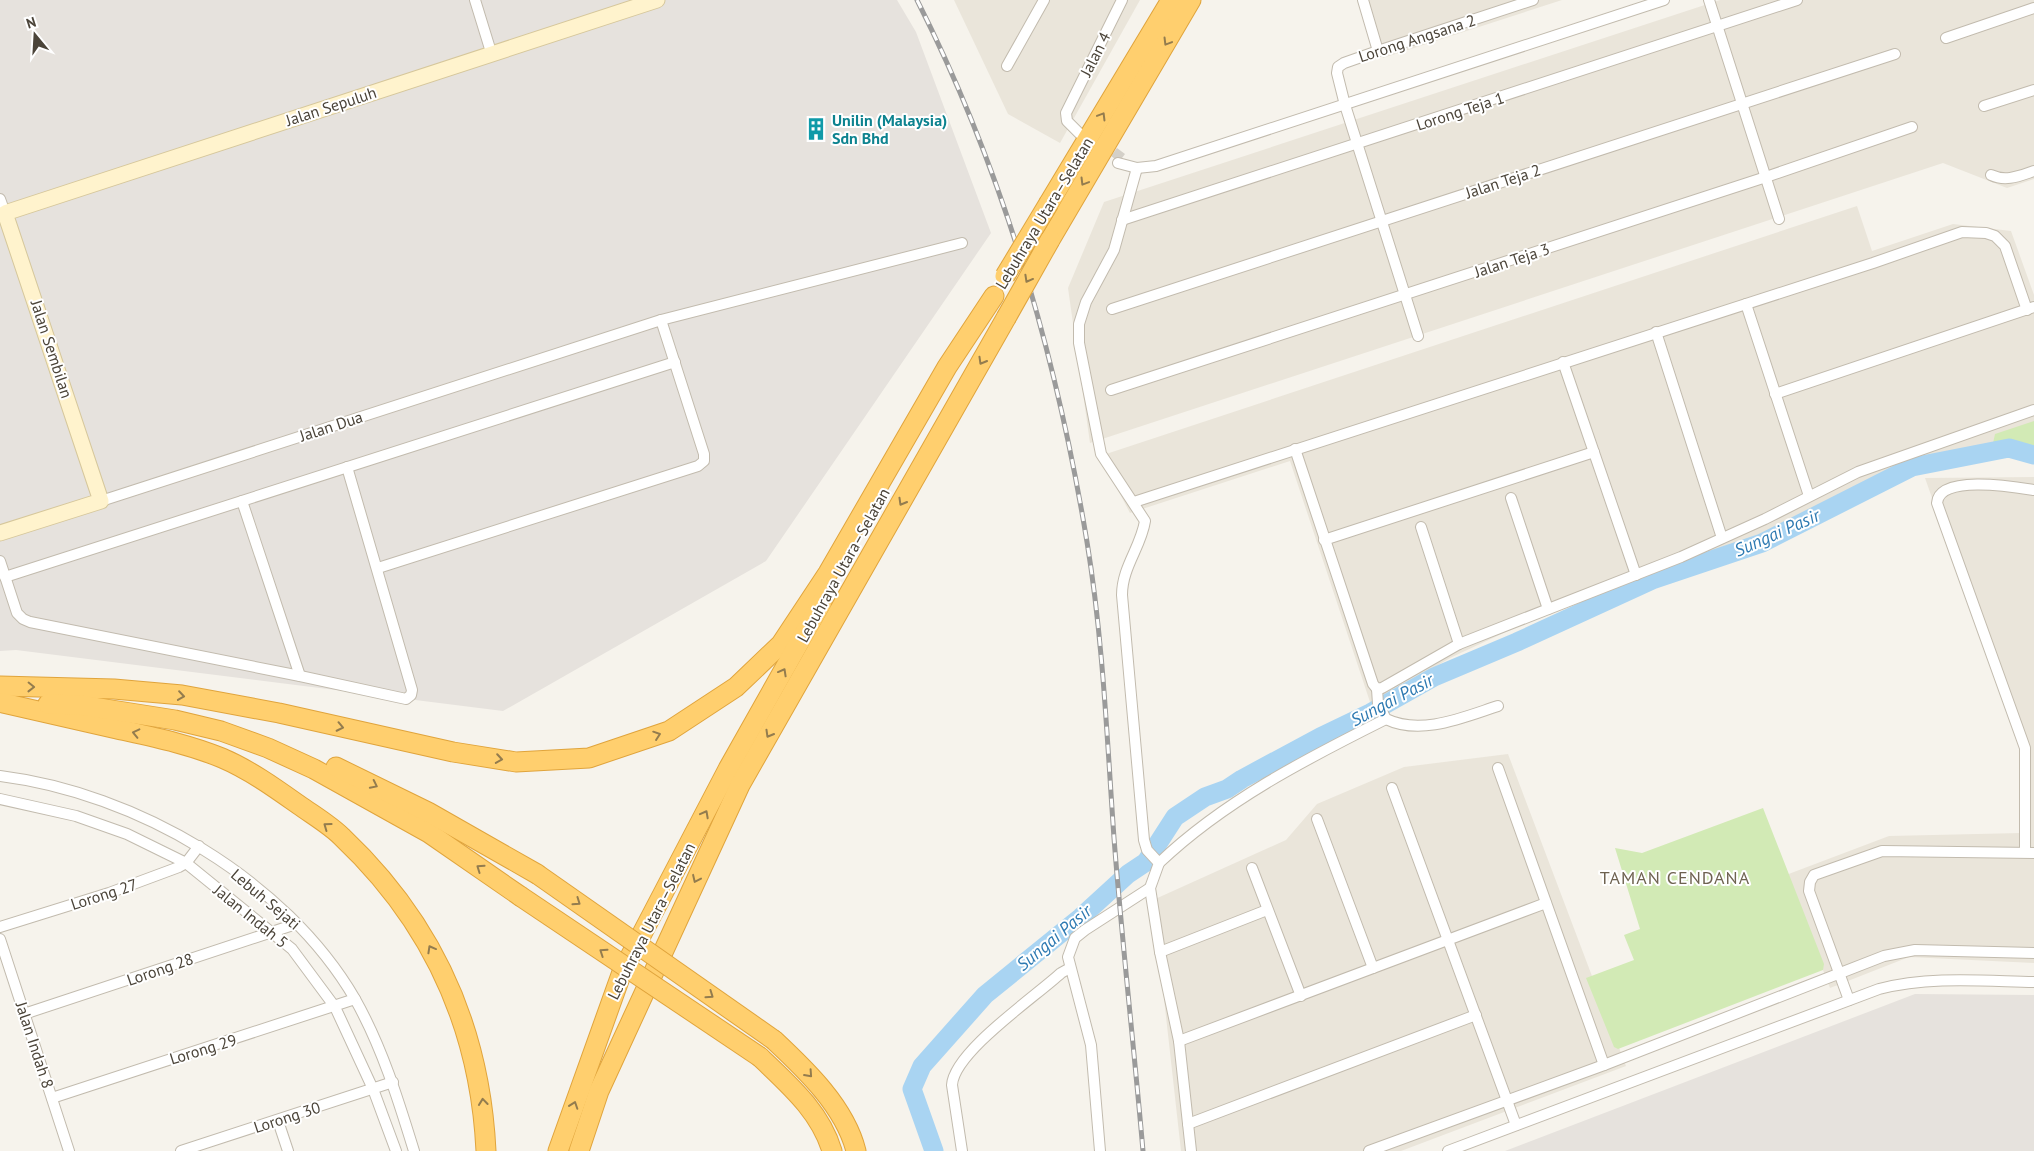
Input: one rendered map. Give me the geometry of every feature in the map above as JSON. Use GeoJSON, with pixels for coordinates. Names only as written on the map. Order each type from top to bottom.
{"type":"FeatureCollection","features":[{"type":"Feature","properties":{"kind":"highway","name":"Lebuhraya Utara–Selatan"},"geometry":{"type":"LineString","coordinates":[[558,1151],[622,972],[733,760],[1005,276],[1171,0]]}},
{"type":"Feature","properties":{"kind":"highway","name":"Lebuhraya Utara–Selatan"},"geometry":{"type":"LineString","coordinates":[[579,1151],[599,1091],[740,785],[1050,240],[1191,0]]}},
{"type":"Feature","properties":{"kind":"highway"},"geometry":{"type":"LineString","coordinates":[[1,697],[62,687],[182,695],[279,713],[453,752],[516,762],[589,758],[669,731],[736,687],[781,644],[828,574],[948,367],[994,296]]}},
{"type":"Feature","properties":{"kind":"highway"},"geometry":{"type":"LineString","coordinates":[[62,687],[169,708],[228,722],[296,748],[428,812],[538,874],[774,1040],[803,1067],[823,1092],[843,1120],[856,1151]]}},
{"type":"Feature","properties":{"kind":"highway"},"geometry":{"type":"LineString","coordinates":[[1,697],[136,713],[221,731],[268,748],[314,769],[430,833],[520,896],[760,1057],[815,1114],[828,1136],[832,1151]]}},
{"type":"Feature","properties":{"kind":"highway"},"geometry":{"type":"LineString","coordinates":[[1,697],[183,744],[223,759],[266,782],[341,836],[394,893],[408,913],[432,950],[455,999],[469,1037],[482,1094],[486,1151]]}},
{"type":"Feature","properties":{"kind":"highway"},"geometry":{"type":"LineString","coordinates":[[593,1151],[599,1091]]}},
{"type":"Feature","properties":{"kind":"main road","name":"Jalan Sepuluh"},"geometry":{"type":"LineString","coordinates":[[3,206],[657,0]]}},
{"type":"Feature","properties":{"kind":"main road","name":"Jalan Sembilan"},"geometry":{"type":"LineString","coordinates":[[3,206],[101,501]]}},
{"type":"Feature","properties":{"kind":"main road","name":"Jalan Dua"},"geometry":{"type":"LineString","coordinates":[[0,533],[101,501]]}},
{"type":"Feature","properties":{"kind":"street"},"geometry":{"type":"LineString","coordinates":[[475,0],[491,52]]}},
{"type":"Feature","properties":{"kind":"street"},"geometry":{"type":"LineString","coordinates":[[1007,66],[1044,0]]}},
{"type":"Feature","properties":{"kind":"street","name":"Jalan 4"},"geometry":{"type":"LineString","coordinates":[[1079,130],[1066,119],[1068,108],[1122,0]]}},
{"type":"Feature","properties":{"kind":"street"},"geometry":{"type":"LineString","coordinates":[[1363,0],[1378,51]]}},
{"type":"Feature","properties":{"kind":"street","name":"Lorong Angsana 2"},"geometry":{"type":"LineString","coordinates":[[1345,105],[1337,73],[1338,67],[1344,63],[1533,0]]}},
{"type":"Feature","properties":{"kind":"street"},"geometry":{"type":"LineString","coordinates":[[1191,1151],[1179,1041],[1160,952],[1150,888],[1153,857],[1144,840],[1122,595],[1122,580],[1125,569],[1144,529],[1145,521],[1134,502],[1110,472],[1101,454],[1088,397],[1079,343],[1079,324],[1086,302],[1114,250],[1122,220],[1126,163],[1156,166],[1664,0]]}},
{"type":"Feature","properties":{"kind":"street"},"geometry":{"type":"LineString","coordinates":[[1709,0],[1779,218]]}},
{"type":"Feature","properties":{"kind":"street","name":"Lorong Teja 1"},"geometry":{"type":"LineString","coordinates":[[1122,220],[1797,0]]}},
{"type":"Feature","properties":{"kind":"street"},"geometry":{"type":"LineString","coordinates":[[1946,38],[2034,8]]}},
{"type":"Feature","properties":{"kind":"street","name":"Jalan Teja 2"},"geometry":{"type":"LineString","coordinates":[[1112,309],[1895,54]]}},
{"type":"Feature","properties":{"kind":"street"},"geometry":{"type":"LineString","coordinates":[[1984,106],[2034,90]]}},
{"type":"Feature","properties":{"kind":"street"},"geometry":{"type":"LineString","coordinates":[[1345,105],[1418,336]]}},
{"type":"Feature","properties":{"kind":"street","name":"Jalan Teja 3"},"geometry":{"type":"LineString","coordinates":[[1110,390],[1766,177],[1912,127]]}},
{"type":"Feature","properties":{"kind":"street"},"geometry":{"type":"LineString","coordinates":[[1990,176],[1998,179],[2012,178],[2034,171]]}},
{"type":"Feature","properties":{"kind":"street"},"geometry":{"type":"LineString","coordinates":[[1134,502],[1970,231],[1995,236],[2005,246],[2030,308],[1775,394]]}},
{"type":"Feature","properties":{"kind":"street","name":"Jalan Dua"},"geometry":{"type":"LineString","coordinates":[[101,501],[661,320],[962,243]]}},
{"type":"Feature","properties":{"kind":"street"},"geometry":{"type":"LineString","coordinates":[[1746,304],[1809,496]]}},
{"type":"Feature","properties":{"kind":"street"},"geometry":{"type":"LineString","coordinates":[[378,568],[698,466],[704,461],[704,454],[661,320]]}},
{"type":"Feature","properties":{"kind":"street"},"geometry":{"type":"LineString","coordinates":[[1656,332],[1722,538]]}},
{"type":"Feature","properties":{"kind":"street"},"geometry":{"type":"LineString","coordinates":[[5,577],[675,362]]}},
{"type":"Feature","properties":{"kind":"street"},"geometry":{"type":"LineString","coordinates":[[1564,362],[1636,576]]}},
{"type":"Feature","properties":{"kind":"street"},"geometry":{"type":"LineString","coordinates":[[1377,689],[1382,688],[1459,644],[1636,576],[1765,519],[1809,496],[1885,462],[2034,410]]}},
{"type":"Feature","properties":{"kind":"street"},"geometry":{"type":"LineString","coordinates":[[1296,449],[1324,540],[1373,684],[1377,689],[1382,712],[1408,726],[1460,718],[1498,706]]}},
{"type":"Feature","properties":{"kind":"street"},"geometry":{"type":"LineString","coordinates":[[1324,540],[1594,452]]}},
{"type":"Feature","properties":{"kind":"street"},"geometry":{"type":"LineString","coordinates":[[0,561],[17,613],[23,619],[30,622],[406,699],[411,696],[412,690],[347,467]]}},
{"type":"Feature","properties":{"kind":"street"},"geometry":{"type":"LineString","coordinates":[[1849,1000],[1809,891],[1810,882],[1814,875],[1882,851],[2029,853],[2025,748],[1937,503],[1937,497],[1942,492],[1977,483],[2034,490]]}},
{"type":"Feature","properties":{"kind":"street"},"geometry":{"type":"LineString","coordinates":[[1510,498],[1548,609]]}},
{"type":"Feature","properties":{"kind":"street"},"geometry":{"type":"LineString","coordinates":[[242,501],[300,676]]}},
{"type":"Feature","properties":{"kind":"street"},"geometry":{"type":"LineString","coordinates":[[1421,527],[1459,644]]}},
{"type":"Feature","properties":{"kind":"street"},"geometry":{"type":"LineString","coordinates":[[1153,857],[1245,796],[1321,752],[1382,712]]}},
{"type":"Feature","properties":{"kind":"street"},"geometry":{"type":"LineString","coordinates":[[1498,768],[1604,1065]]}},
{"type":"Feature","properties":{"kind":"street","name":"Lebuh Sejati"},"geometry":{"type":"LineString","coordinates":[[0,776],[80,793],[137,813],[199,846],[252,884],[313,941],[354,999],[393,1082],[414,1151]]}},
{"type":"Feature","properties":{"kind":"street"},"geometry":{"type":"LineString","coordinates":[[1392,788],[1516,1125]]}},
{"type":"Feature","properties":{"kind":"street","name":"Jalan Indah 5"},"geometry":{"type":"LineString","coordinates":[[0,799],[76,816],[127,834],[186,863],[292,949],[336,1007],[373,1089],[396,1151]]}},
{"type":"Feature","properties":{"kind":"street"},"geometry":{"type":"LineString","coordinates":[[1317,819],[1373,968]]}},
{"type":"Feature","properties":{"kind":"street"},"geometry":{"type":"LineString","coordinates":[[186,863],[199,846]]}},
{"type":"Feature","properties":{"kind":"street","name":"Lorong 27"},"geometry":{"type":"LineString","coordinates":[[0,927],[109,892],[186,863]]}},
{"type":"Feature","properties":{"kind":"street"},"geometry":{"type":"LineString","coordinates":[[1252,868],[1300,996]]}},
{"type":"Feature","properties":{"kind":"street"},"geometry":{"type":"LineString","coordinates":[[1100,1151],[1091,1045],[1070,968],[1070,948],[1076,938],[1085,930],[1150,888]]}},
{"type":"Feature","properties":{"kind":"street"},"geometry":{"type":"LineString","coordinates":[[1179,1041],[1546,903]]}},
{"type":"Feature","properties":{"kind":"street"},"geometry":{"type":"LineString","coordinates":[[1160,952],[1267,910]]}},
{"type":"Feature","properties":{"kind":"street","name":"Lorong 28"},"geometry":{"type":"LineString","coordinates":[[24,1014],[296,924]]}},
{"type":"Feature","properties":{"kind":"street","name":"Jalan Indah 8"},"geometry":{"type":"LineString","coordinates":[[0,938],[69,1151]]}},
{"type":"Feature","properties":{"kind":"street"},"geometry":{"type":"LineString","coordinates":[[1369,1151],[1604,1065],[1839,972],[1899,952],[2034,953]]}},
{"type":"Feature","properties":{"kind":"street"},"geometry":{"type":"LineString","coordinates":[[962,1151],[952,1076],[958,1066],[977,1045],[1061,973],[1070,968]]}},
{"type":"Feature","properties":{"kind":"street"},"geometry":{"type":"LineString","coordinates":[[1448,1151],[1849,1000],[1906,982],[1933,980],[2034,982]]}},
{"type":"Feature","properties":{"kind":"street","name":"Lorong 29"},"geometry":{"type":"LineString","coordinates":[[52,1098],[336,1007],[354,999]]}},
{"type":"Feature","properties":{"kind":"street"},"geometry":{"type":"LineString","coordinates":[[1188,1124],[1476,1015]]}},
{"type":"Feature","properties":{"kind":"street","name":"Lorong 30"},"geometry":{"type":"LineString","coordinates":[[181,1151],[393,1082]]}},
{"type":"Feature","properties":{"kind":"street"},"geometry":{"type":"LineString","coordinates":[[278,1121],[288,1151]]}},
{"type":"Feature","properties":{"kind":"shaded area"},"geometry":{"type":"Polygon","coordinates":[[[0,0],[897,0],[916,32],[991,233],[766,561],[503,711],[16,650],[0,651],[0,0]]]}},
{"type":"Feature","properties":{"kind":"shaded area"},"geometry":{"type":"Polygon","coordinates":[[[954,0],[1140,0],[1060,143],[1008,114],[954,0]]]}},
{"type":"Feature","properties":{"kind":"shaded area"},"geometry":{"type":"Polygon","coordinates":[[[1363,0],[1562,0],[1383,58],[1363,0]]]}},
{"type":"Feature","properties":{"kind":"shaded area"},"geometry":{"type":"Polygon","coordinates":[[[1720,0],[2034,0],[2034,179],[2007,188],[1943,163],[1090,443],[1068,288],[1104,202],[1720,0]]]}},
{"type":"Feature","properties":{"kind":"shaded area"},"geometry":{"type":"Polygon","coordinates":[[[1857,206],[1872,251],[1953,224],[2011,231],[2034,295],[2034,453],[2008,446],[1914,464],[1774,530],[1542,615],[1450,658],[1371,705],[1290,461],[1130,513],[1100,456],[1857,206]]]}},
{"type":"Feature","properties":{"kind":"shaded area"},"geometry":{"type":"Polygon","coordinates":[[[2034,477],[2034,963],[1909,957],[1830,988],[1786,875],[1889,836],[2021,833],[2023,755],[1925,478],[2034,477]]]}},
{"type":"Feature","properties":{"kind":"shaded area"},"geometry":{"type":"Polygon","coordinates":[[[1508,754],[1626,1066],[1401,1151],[1181,1151],[1153,900],[1286,840],[1317,804],[1404,767],[1508,754]]]}},
{"type":"Feature","properties":{"kind":"shaded area"},"geometry":{"type":"Polygon","coordinates":[[[1915,994],[2034,995],[2034,1151],[1505,1151],[1915,994]]]}},
{"type":"Feature","properties":{"kind":"green space"},"geometry":{"type":"Polygon","coordinates":[[[2034,421],[2034,452],[2008,445],[1992,448],[1995,434],[2034,421]]]}},
{"type":"Feature","properties":{"kind":"green space"},"geometry":{"type":"Polygon","coordinates":[[[1763,808],[1824,964],[1823,970],[1618,1049],[1614,1047],[1586,978],[1634,960],[1624,935],[1640,929],[1615,848],[1642,853],[1763,808]]]}},
{"type":"Feature","properties":{"kind":"waterway","name":"Sungai Pasir"},"geometry":{"type":"LineString","coordinates":[[934,1151],[912,1089],[922,1066],[985,995],[1081,917],[1128,874],[1146,862],[1175,817],[1205,797],[1227,789],[1242,779],[1320,737],[1370,713],[1434,677],[1517,642],[1652,580],[1762,543],[1912,467],[2009,448],[2034,455]]}},
{"type":"Feature","properties":{"kind":"tunnel"},"geometry":{"type":"LineString","coordinates":[[1102,143],[1122,158]]}},
{"type":"Feature","properties":{"kind":"railway"},"geometry":{"type":"LineString","coordinates":[[917,0],[948,64],[975,130],[1023,264],[1059,402],[1074,472],[1087,542],[1101,652],[1117,877],[1143,1151]]}},
{"type":"Feature","properties":{"kind":"place","name":"Unilin (Malaysia) Sdn Bhd"},"geometry":{"type":"Point","coordinates":[816,129]}},
{"type":"Feature","properties":{"kind":"district","name":"TAMAN CENDANA"},"geometry":{"type":"Point","coordinates":[1675,878]}}]}
